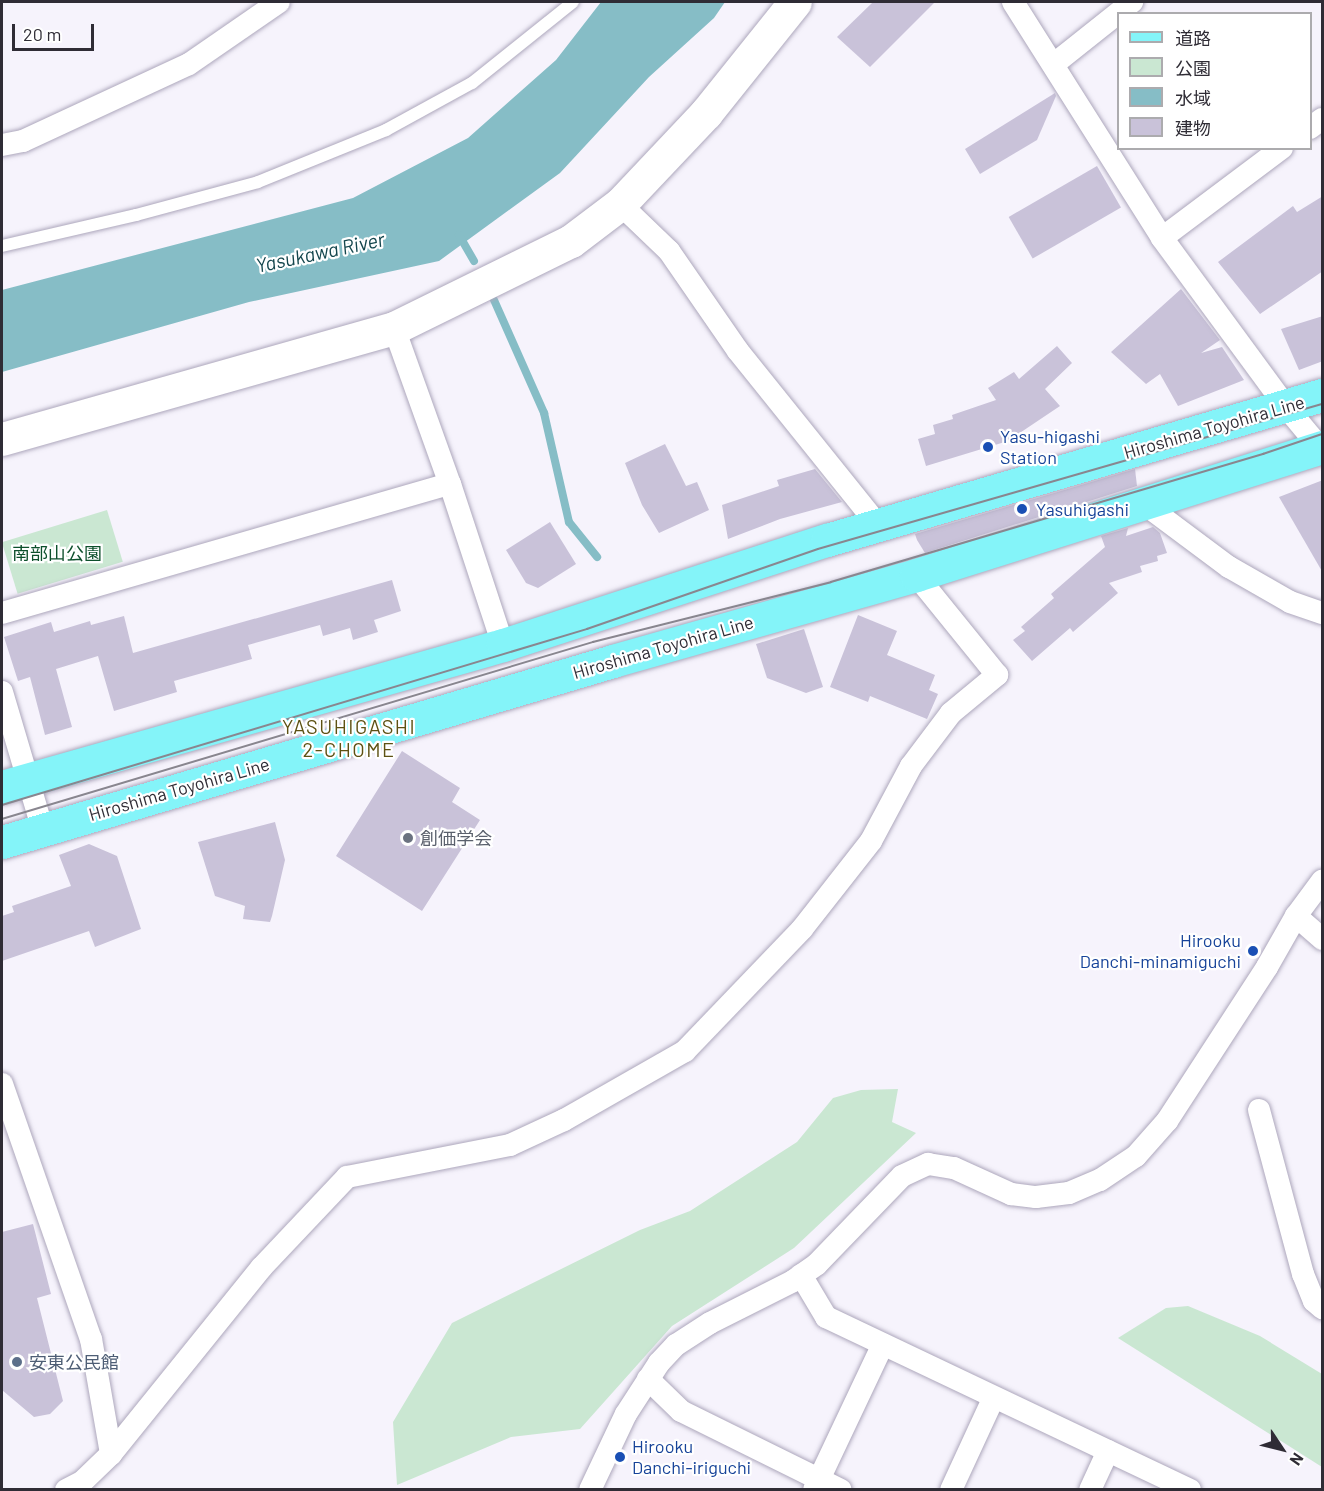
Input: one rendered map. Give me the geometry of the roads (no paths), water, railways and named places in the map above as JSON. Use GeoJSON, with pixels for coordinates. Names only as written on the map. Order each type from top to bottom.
{"type":"FeatureCollection","features":[{"type":"Feature","properties":{"kind":"main road","name":"Hiroshima Toyohira Line"},"geometry":{"type":"LineString","coordinates":[[15,783],[503,645],[878,525],[1323,395]]}},
{"type":"Feature","properties":{"kind":"main road","name":"Hiroshima Toyohira Line"},"geometry":{"type":"LineString","coordinates":[[2,842],[612,661],[915,575],[1322,448]]}},
{"type":"Feature","properties":{"kind":"street"},"geometry":{"type":"LineString","coordinates":[[2,145],[23,141],[189,64],[279,2]]}},
{"type":"Feature","properties":{"kind":"street"},"geometry":{"type":"LineString","coordinates":[[2,439],[394,328],[571,242],[620,204],[706,113],[795,2]]}},
{"type":"Feature","properties":{"kind":"street"},"geometry":{"type":"LineString","coordinates":[[1013,2],[1162,238],[1286,407],[1322,448]]}},
{"type":"Feature","properties":{"kind":"street"},"geometry":{"type":"LineString","coordinates":[[1119,12],[1132,2]]}},
{"type":"Feature","properties":{"kind":"street"},"geometry":{"type":"LineString","coordinates":[[1054,64],[1117,14]]}},
{"type":"Feature","properties":{"kind":"street"},"geometry":{"type":"LineString","coordinates":[[1162,238],[1279,150]]}},
{"type":"Feature","properties":{"kind":"street"},"geometry":{"type":"LineString","coordinates":[[620,204],[669,251],[738,351],[878,525]]}},
{"type":"Feature","properties":{"kind":"street"},"geometry":{"type":"LineString","coordinates":[[394,328],[450,484],[503,645]]}},
{"type":"Feature","properties":{"kind":"street"},"geometry":{"type":"LineString","coordinates":[[2,613],[450,484]]}},
{"type":"Feature","properties":{"kind":"street"},"geometry":{"type":"LineString","coordinates":[[1143,503],[1229,567],[1290,602],[1323,613]]}},
{"type":"Feature","properties":{"kind":"street"},"geometry":{"type":"LineString","coordinates":[[66,1490],[82,1482],[111,1454],[262,1267],[347,1176],[510,1145],[564,1120],[685,1051],[802,929],[871,841],[911,766],[951,713],[997,675],[915,575]]}},
{"type":"Feature","properties":{"kind":"street"},"geometry":{"type":"LineString","coordinates":[[2,692],[15,783],[43,830]]}},
{"type":"Feature","properties":{"kind":"street"},"geometry":{"type":"LineString","coordinates":[[590,1490],[626,1414],[648,1379],[676,1345],[710,1323],[801,1275],[817,1264],[902,1176],[928,1164],[954,1168],[1011,1194],[1036,1197],[1069,1192],[1100,1180],[1136,1156],[1167,1121],[1268,967],[1296,916],[1323,881]]}},
{"type":"Feature","properties":{"kind":"street"},"geometry":{"type":"LineString","coordinates":[[1296,916],[1323,939]]}},
{"type":"Feature","properties":{"kind":"street"},"geometry":{"type":"LineString","coordinates":[[2,1084],[91,1340],[111,1454]]}},
{"type":"Feature","properties":{"kind":"street"},"geometry":{"type":"LineString","coordinates":[[1259,1110],[1303,1274],[1314,1301],[1323,1308]]}},
{"type":"Feature","properties":{"kind":"street"},"geometry":{"type":"LineString","coordinates":[[801,1275],[825,1317],[1190,1490]]}},
{"type":"Feature","properties":{"kind":"street"},"geometry":{"type":"LineString","coordinates":[[817,1484],[883,1344]]}},
{"type":"Feature","properties":{"kind":"street"},"geometry":{"type":"LineString","coordinates":[[648,1379],[681,1411],[817,1484],[841,1490]]}},
{"type":"Feature","properties":{"kind":"street"},"geometry":{"type":"LineString","coordinates":[[951,1490],[994,1397]]}},
{"type":"Feature","properties":{"kind":"street"},"geometry":{"type":"LineString","coordinates":[[1090,1490],[1108,1451]]}},
{"type":"Feature","properties":{"kind":"lane"},"geometry":{"type":"LineString","coordinates":[[2,246],[136,215],[258,182],[386,130],[472,83],[573,2]]}},
{"type":"Feature","properties":{"kind":"water","name":"Yasukawa River"},"geometry":{"type":"Polygon","coordinates":[[[601,2],[725,2],[714,18],[649,77],[560,173],[439,261],[249,302],[2,372],[2,290],[353,198],[468,138],[556,60],[601,2]]]}},
{"type":"Feature","properties":{"kind":"waterway"},"geometry":{"type":"LineString","coordinates":[[459,235],[474,261]]}},
{"type":"Feature","properties":{"kind":"waterway"},"geometry":{"type":"LineString","coordinates":[[494,300],[544,413],[569,522],[597,557]]}},
{"type":"Feature","properties":{"kind":"tram line"},"geometry":{"type":"LineString","coordinates":[[2,805],[587,629],[818,549],[1322,404]]}},
{"type":"Feature","properties":{"kind":"tram line"},"geometry":{"type":"LineString","coordinates":[[2,819],[593,642],[831,582],[1263,454],[1322,434]]}},
{"type":"Feature","properties":{"kind":"place","name":"Yasu-higashi Station"},"geometry":{"type":"Point","coordinates":[988,447]}},
{"type":"Feature","properties":{"kind":"place","name":"Yasuhigashi"},"geometry":{"type":"Point","coordinates":[1022,509]}},
{"type":"Feature","properties":{"kind":"place","name":"創価学会"},"geometry":{"type":"Point","coordinates":[408,838]}},
{"type":"Feature","properties":{"kind":"place","name":"Hirooku Danchi-minamiguchi"},"geometry":{"type":"Point","coordinates":[1253,951]}},
{"type":"Feature","properties":{"kind":"place","name":"安東公民館"},"geometry":{"type":"Point","coordinates":[17,1362]}},
{"type":"Feature","properties":{"kind":"place","name":"Hirooku Danchi-iriguchi"},"geometry":{"type":"Point","coordinates":[620,1457]}},
{"type":"Feature","properties":{"kind":"district","name":"YASUHIGASHI 2-CHOME"},"geometry":{"type":"Point","coordinates":[349,738]}},
{"type":"Feature","properties":{"kind":"park label","name":"南部山公園"},"geometry":{"type":"Point","coordinates":[57,553]}}]}
